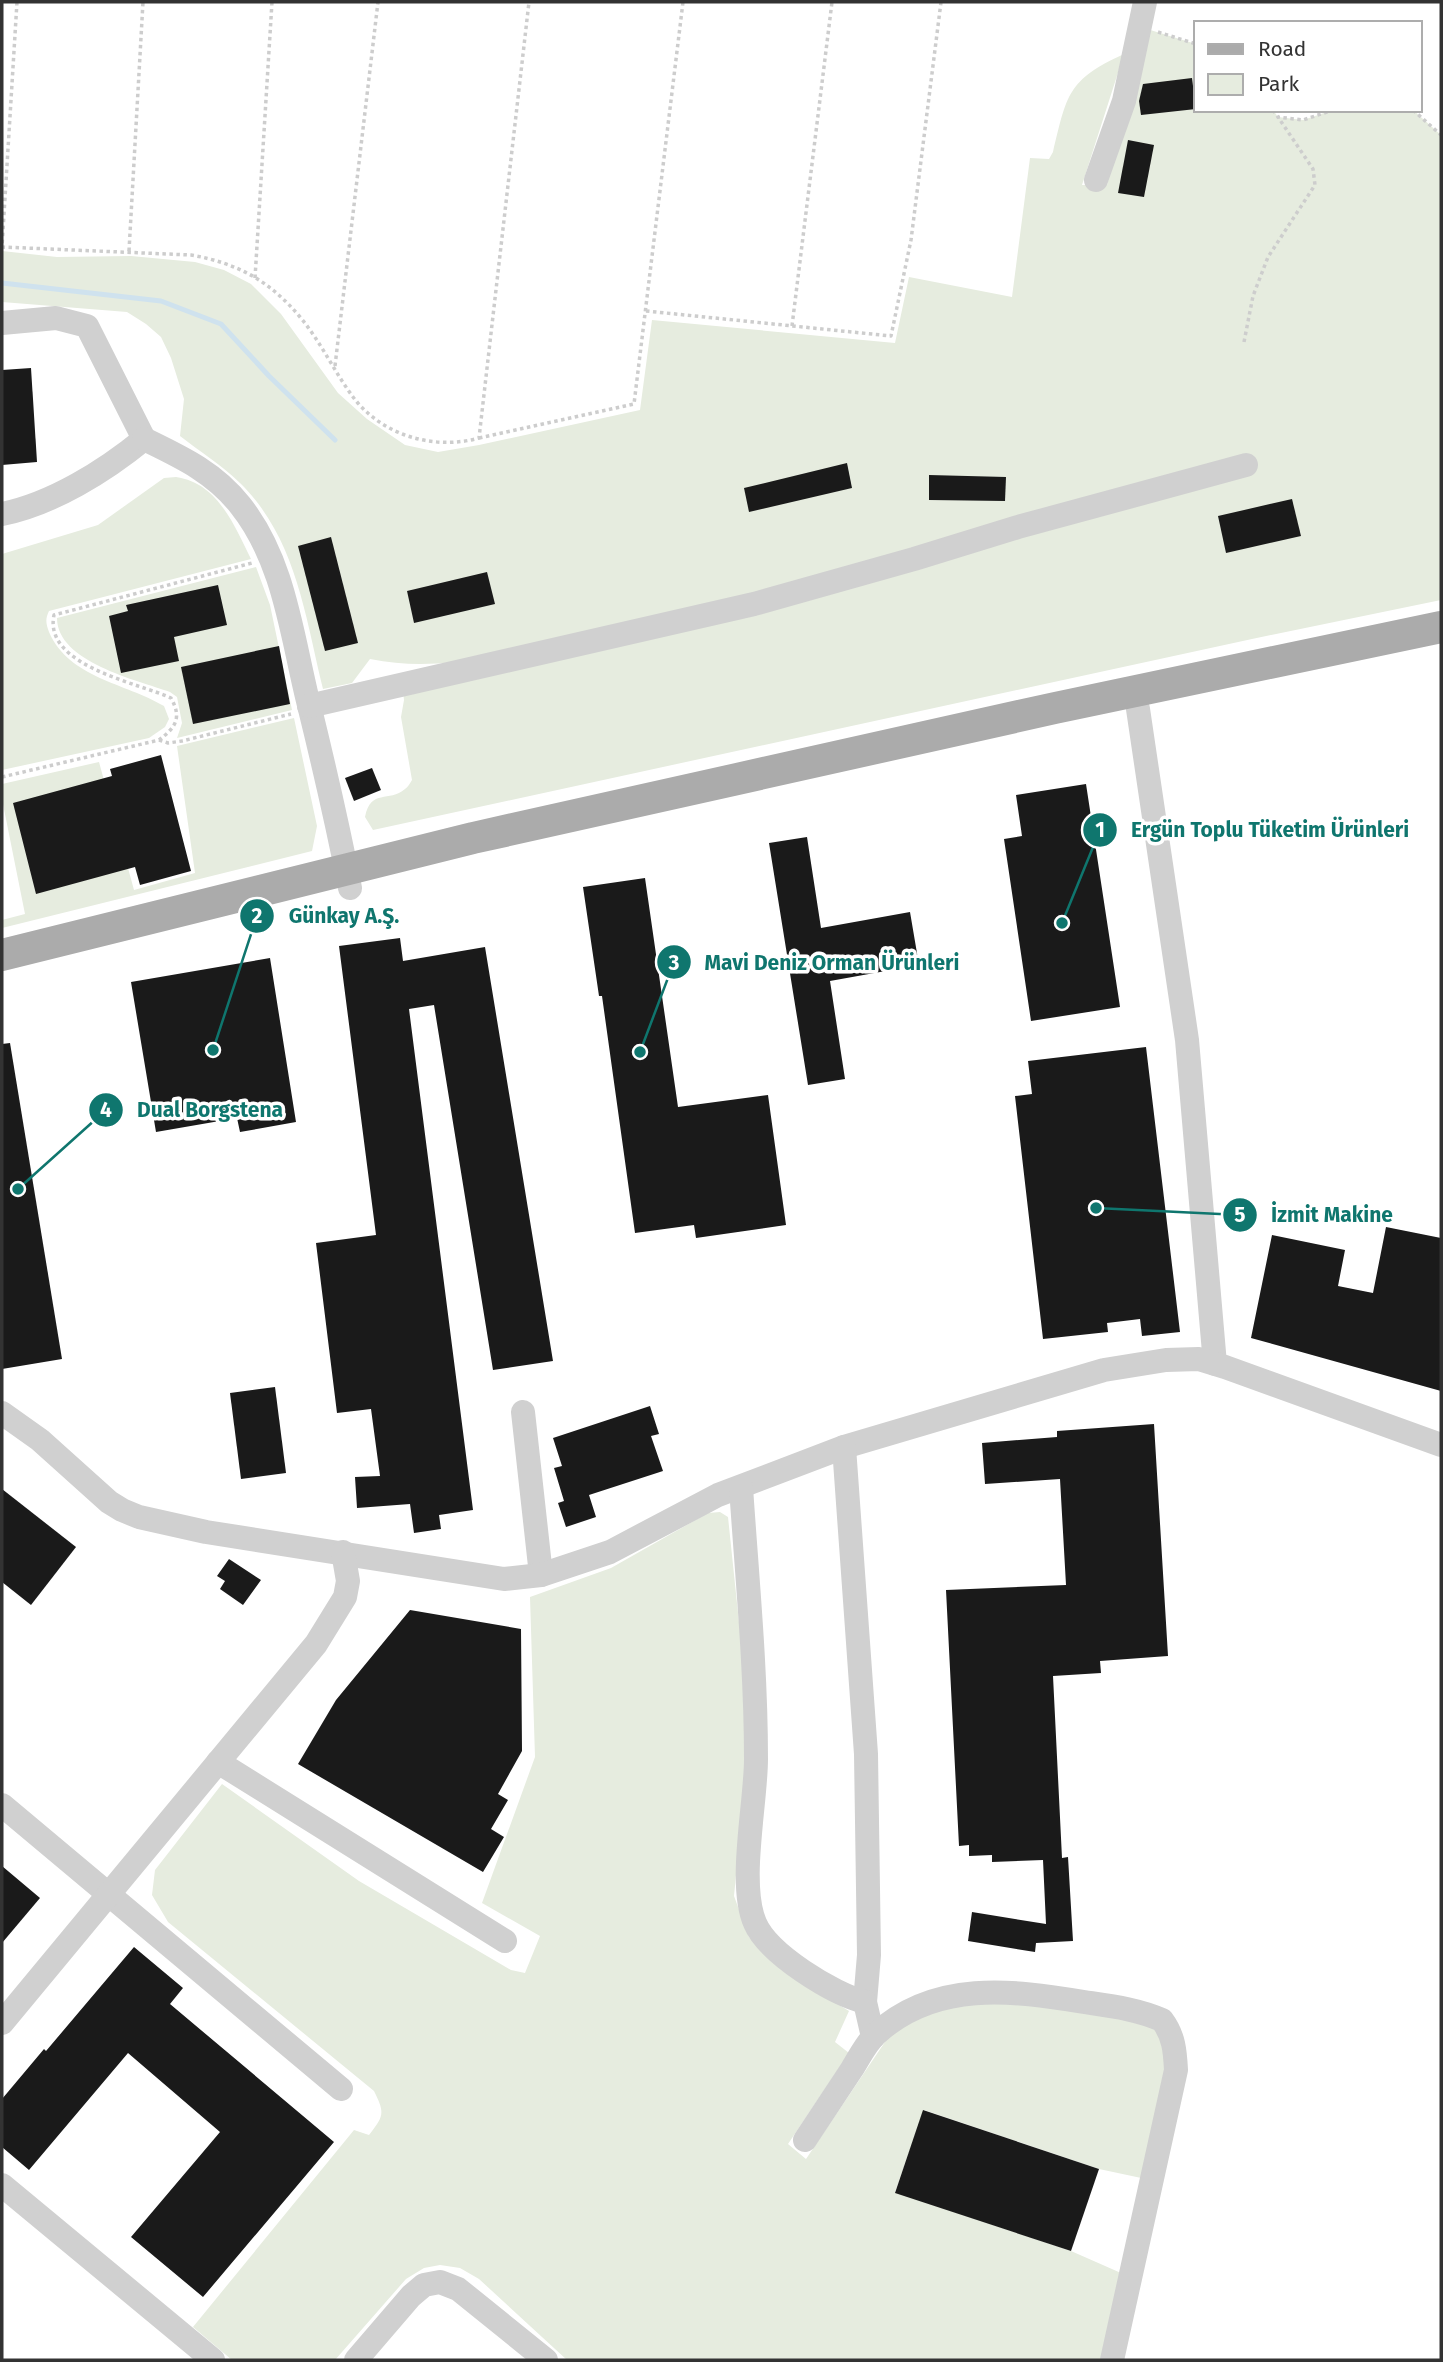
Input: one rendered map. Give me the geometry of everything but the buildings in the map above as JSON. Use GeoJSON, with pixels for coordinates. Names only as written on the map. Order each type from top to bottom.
{"type":"FeatureCollection","features":[{"type":"Feature","properties":{"kind":"main road"},"geometry":{"type":"LineString","coordinates":[[2,974],[349,879],[473,838],[1055,708],[1441,627]]}},
{"type":"Feature","properties":{"kind":"main road"},"geometry":{"type":"LineString","coordinates":[[2,955],[349,879],[490,853],[1138,709],[1441,646]]}},
{"type":"Feature","properties":{"kind":"street"},"geometry":{"type":"LineString","coordinates":[[1096,180],[1124,101],[1144,2]]}},
{"type":"Feature","properties":{"kind":"street"},"geometry":{"type":"LineString","coordinates":[[2,323],[56,317],[87,326],[144,439],[194,463],[214,478],[240,505],[270,558],[288,611],[349,879]]}},
{"type":"Feature","properties":{"kind":"street"},"geometry":{"type":"LineString","coordinates":[[2,514],[21,510],[79,483],[115,463],[144,439]]}},
{"type":"Feature","properties":{"kind":"street"},"geometry":{"type":"LineString","coordinates":[[310,708],[754,604],[1018,527],[1246,465]]}},
{"type":"Feature","properties":{"kind":"street"},"geometry":{"type":"LineString","coordinates":[[1138,709],[1186,1040],[1215,1364]]}},
{"type":"Feature","properties":{"kind":"street"},"geometry":{"type":"LineString","coordinates":[[2,1413],[22,1425],[122,1510],[161,1523],[503,1578],[541,1575],[610,1552],[718,1495],[844,1447],[1104,1370],[1166,1360],[1199,1359],[1441,1444]]}},
{"type":"Feature","properties":{"kind":"street"},"geometry":{"type":"LineString","coordinates":[[523,1412],[541,1575]]}},
{"type":"Feature","properties":{"kind":"street"},"geometry":{"type":"LineString","coordinates":[[844,1447],[866,1754],[869,1955],[865,2002],[873,2037]]}},
{"type":"Feature","properties":{"kind":"street"},"geometry":{"type":"LineString","coordinates":[[741,1487],[756,1760],[747,1888],[751,1912],[764,1937],[781,1955],[833,1990],[865,2002]]}},
{"type":"Feature","properties":{"kind":"street"},"geometry":{"type":"LineString","coordinates":[[2,2023],[316,1644],[345,1597],[348,1581],[342,1552]]}},
{"type":"Feature","properties":{"kind":"street"},"geometry":{"type":"LineString","coordinates":[[218,1762],[505,1941]]}},
{"type":"Feature","properties":{"kind":"street"},"geometry":{"type":"LineString","coordinates":[[2,1805],[341,2089]]}},
{"type":"Feature","properties":{"kind":"street"},"geometry":{"type":"LineString","coordinates":[[805,2140],[873,2037],[891,2021],[922,2005],[948,1997],[993,1991],[1022,1992],[1130,2009],[1162,2020],[1168,2028],[1175,2053],[1175,2070],[1112,2360]]}},
{"type":"Feature","properties":{"kind":"street"},"geometry":{"type":"LineString","coordinates":[[2,2185],[212,2360]]}},
{"type":"Feature","properties":{"kind":"street"},"geometry":{"type":"LineString","coordinates":[[356,2360],[411,2296],[424,2286],[440,2282],[458,2289],[546,2360]]}},
{"type":"Feature","properties":{"kind":"path"},"geometry":{"type":"LineString","coordinates":[[17,2],[2,247],[191,255],[216,259],[239,267],[256,278],[300,317],[359,404],[408,437],[443,443],[463,442],[634,404],[683,2]]}},
{"type":"Feature","properties":{"kind":"path"},"geometry":{"type":"LineString","coordinates":[[128,252],[143,2]]}},
{"type":"Feature","properties":{"kind":"path"},"geometry":{"type":"LineString","coordinates":[[256,278],[272,2]]}},
{"type":"Feature","properties":{"kind":"path"},"geometry":{"type":"LineString","coordinates":[[335,368],[377,2]]}},
{"type":"Feature","properties":{"kind":"path"},"geometry":{"type":"LineString","coordinates":[[479,438],[529,2]]}},
{"type":"Feature","properties":{"kind":"path"},"geometry":{"type":"LineString","coordinates":[[792,326],[832,2]]}},
{"type":"Feature","properties":{"kind":"path"},"geometry":{"type":"LineString","coordinates":[[646,311],[891,336],[911,240],[941,2]]}},
{"type":"Feature","properties":{"kind":"path"},"geometry":{"type":"LineString","coordinates":[[1140,26],[1194,43]]}},
{"type":"Feature","properties":{"kind":"path"},"geometry":{"type":"LineString","coordinates":[[1244,342],[1253,296],[1268,257],[1315,185],[1313,169],[1274,112]]}},
{"type":"Feature","properties":{"kind":"path"},"geometry":{"type":"LineString","coordinates":[[1278,117],[1303,120],[1327,112]]}},
{"type":"Feature","properties":{"kind":"path"},"geometry":{"type":"LineString","coordinates":[[1415,112],[1441,135]]}},
{"type":"Feature","properties":{"kind":"path"},"geometry":{"type":"LineString","coordinates":[[2,776],[159,740],[176,721],[177,709],[171,698],[95,670],[64,648],[52,623],[54,615],[270,558]]}},
{"type":"Feature","properties":{"kind":"path"},"geometry":{"type":"LineString","coordinates":[[159,740],[168,743],[182,741],[310,708]]}},
{"type":"Feature","properties":{"kind":"green space"},"geometry":{"type":"Polygon","coordinates":[[[1147,29],[1194,43],[1194,112],[1274,112],[1278,117],[1303,120],[1327,112],[1415,112],[1441,135],[1441,600],[373,830],[365,817],[372,802],[399,793],[412,780],[401,717],[403,691],[907,557],[456,662],[413,664],[370,659],[352,683],[323,689],[296,579],[274,528],[240,483],[180,436],[184,399],[161,337],[127,312],[2,302],[2,251],[57,257],[131,256],[195,262],[224,270],[251,284],[281,314],[338,393],[367,419],[405,445],[438,452],[640,410],[652,320],[895,343],[909,277],[1012,297],[1030,158],[1049,159],[1072,91],[1091,72],[1124,54],[1082,185],[1107,185],[1147,29]]]}},
{"type":"Feature","properties":{"kind":"green space"},"geometry":{"type":"Polygon","coordinates":[[[176,477],[191,481],[214,497],[231,520],[251,559],[49,611],[46,619],[49,632],[70,660],[99,678],[164,706],[169,719],[165,727],[149,738],[2,770],[2,554],[98,525],[164,478],[176,477]]]}},
{"type":"Feature","properties":{"kind":"green space"},"geometry":{"type":"Polygon","coordinates":[[[256,567],[270,605],[292,710],[177,738],[182,723],[177,697],[84,658],[70,646],[61,633],[57,618],[256,567]]]}},
{"type":"Feature","properties":{"kind":"green space"},"geometry":{"type":"Polygon","coordinates":[[[294,718],[317,826],[312,851],[2,928],[2,920],[25,914],[2,799],[2,784],[99,762],[134,890],[195,873],[177,746],[294,718]]]}},
{"type":"Feature","properties":{"kind":"green space"},"geometry":{"type":"Polygon","coordinates":[[[720,1512],[728,1517],[750,1728],[734,1896],[749,1937],[808,1986],[849,2011],[835,2042],[849,2053],[788,2144],[806,2159],[889,2036],[921,2015],[964,2001],[1022,1998],[1149,2019],[1172,2051],[1146,2179],[1099,2169],[924,2110],[895,2192],[1071,2251],[1121,2273],[1101,2360],[567,2360],[479,2279],[460,2268],[440,2265],[424,2268],[406,2279],[335,2360],[232,2360],[193,2327],[354,2130],[369,2135],[380,2119],[381,2110],[374,2091],[168,1922],[152,1895],[155,1870],[222,1784],[359,1881],[511,1970],[525,1973],[540,1936],[482,1903],[535,1757],[530,1597],[611,1568],[708,1513],[720,1512]]]}},
{"type":"Feature","properties":{"kind":"waterway"},"geometry":{"type":"LineString","coordinates":[[2,283],[161,301],[221,324],[269,376],[335,440]]}},
{"type":"Feature","properties":{"kind":"place","name":"Ergün Toplu Tüketim Ürünleri"},"geometry":{"type":"Point","coordinates":[1062,923]}},
{"type":"Feature","properties":{"kind":"place","name":"Günkay A.Ş."},"geometry":{"type":"Point","coordinates":[213,1050]}},
{"type":"Feature","properties":{"kind":"place","name":"Mavi Deniz Orman Ürünleri"},"geometry":{"type":"Point","coordinates":[640,1052]}},
{"type":"Feature","properties":{"kind":"place","name":"Dual Borgstena"},"geometry":{"type":"Point","coordinates":[18,1189]}},
{"type":"Feature","properties":{"kind":"place","name":"İzmit Makine"},"geometry":{"type":"Point","coordinates":[1096,1208]}}]}
